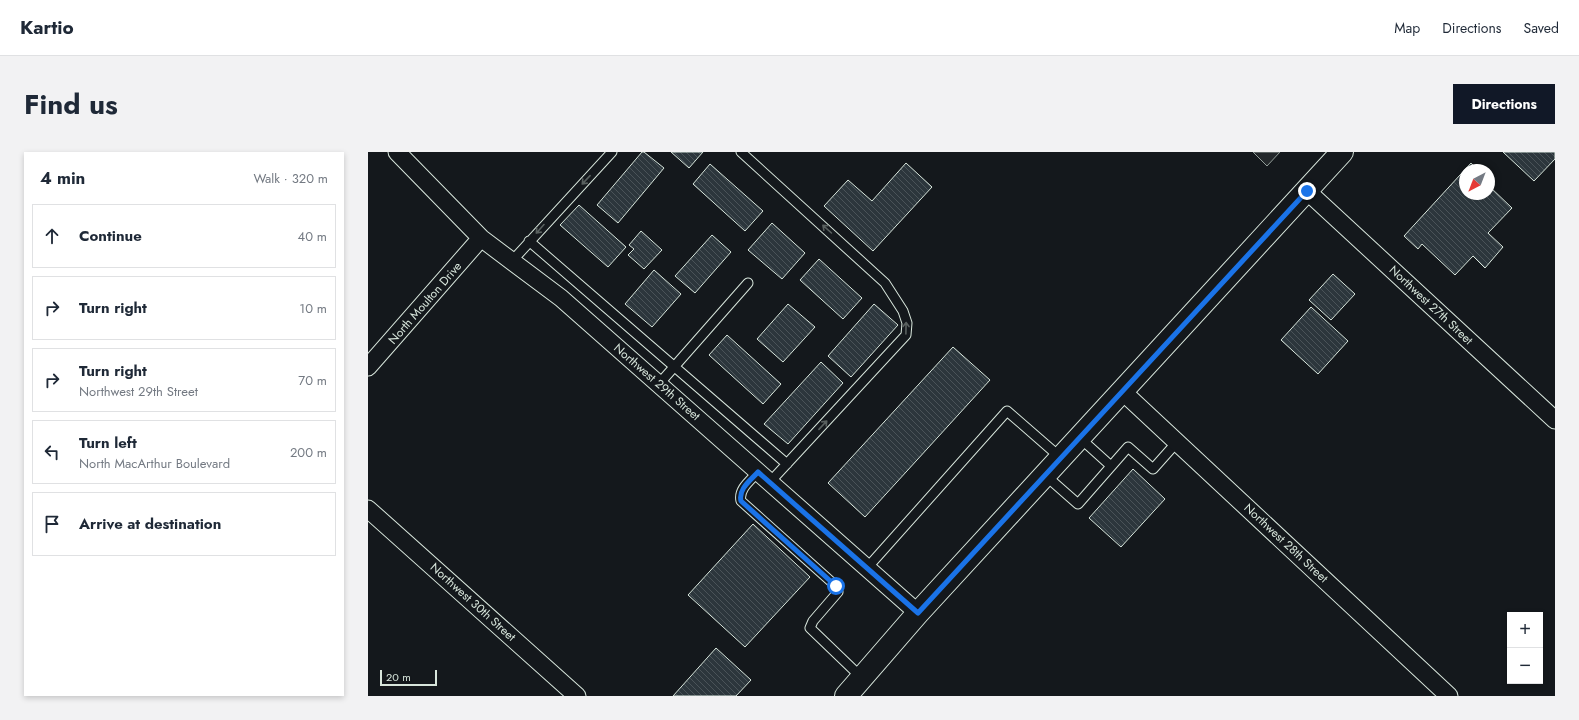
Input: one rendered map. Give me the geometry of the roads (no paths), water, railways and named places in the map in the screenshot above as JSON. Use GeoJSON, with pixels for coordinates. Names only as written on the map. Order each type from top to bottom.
{"type":"FeatureCollection","features":[{"type":"Feature","properties":{"kind":"main road"},"geometry":{"type":"LineString","coordinates":[[846,696],[918,613],[1342,152]]}},
{"type":"Feature","properties":{"kind":"street","name":"Northwest 29th Street"},"geometry":{"type":"LineString","coordinates":[[397,152],[481,238],[561,298],[918,613]]}},
{"type":"Feature","properties":{"kind":"street","name":"Northwest 27th Street"},"geometry":{"type":"LineString","coordinates":[[1307,191],[1555,420]]}},
{"type":"Feature","properties":{"kind":"street","name":"North Moulton Drive"},"geometry":{"type":"LineString","coordinates":[[368,367],[481,238]]}},
{"type":"Feature","properties":{"kind":"street","name":"Northwest 28th Street"},"geometry":{"type":"LineString","coordinates":[[1122,391],[1449,696]]}},
{"type":"Feature","properties":{"kind":"street","name":"Northwest 30th Street"},"geometry":{"type":"LineString","coordinates":[[368,509],[577,696]]}},
{"type":"Feature","properties":{"kind":"lane"},"geometry":{"type":"LineString","coordinates":[[512,261],[612,152]]}},
{"type":"Feature","properties":{"kind":"lane"},"geometry":{"type":"LineString","coordinates":[[741,152],[885,284],[904,312],[907,323],[906,335],[787,464],[742,491],[740,496],[741,501],[836,586],[838,592],[813,621],[810,628],[862,678]]}},
{"type":"Feature","properties":{"kind":"lane"},"geometry":{"type":"LineString","coordinates":[[529,241],[787,464]]}},
{"type":"Feature","properties":{"kind":"lane"},"geometry":{"type":"LineString","coordinates":[[659,384],[748,283]]}},
{"type":"Feature","properties":{"kind":"lane"},"geometry":{"type":"LineString","coordinates":[[867,568],[1007,411],[1060,458]]}},
{"type":"Feature","properties":{"kind":"lane"},"geometry":{"type":"LineString","coordinates":[[1079,438],[1111,466]]}},
{"type":"Feature","properties":{"kind":"lane"},"geometry":{"type":"LineString","coordinates":[[1045,474],[1078,504],[1128,447],[1153,469],[1177,442]]}}]}
